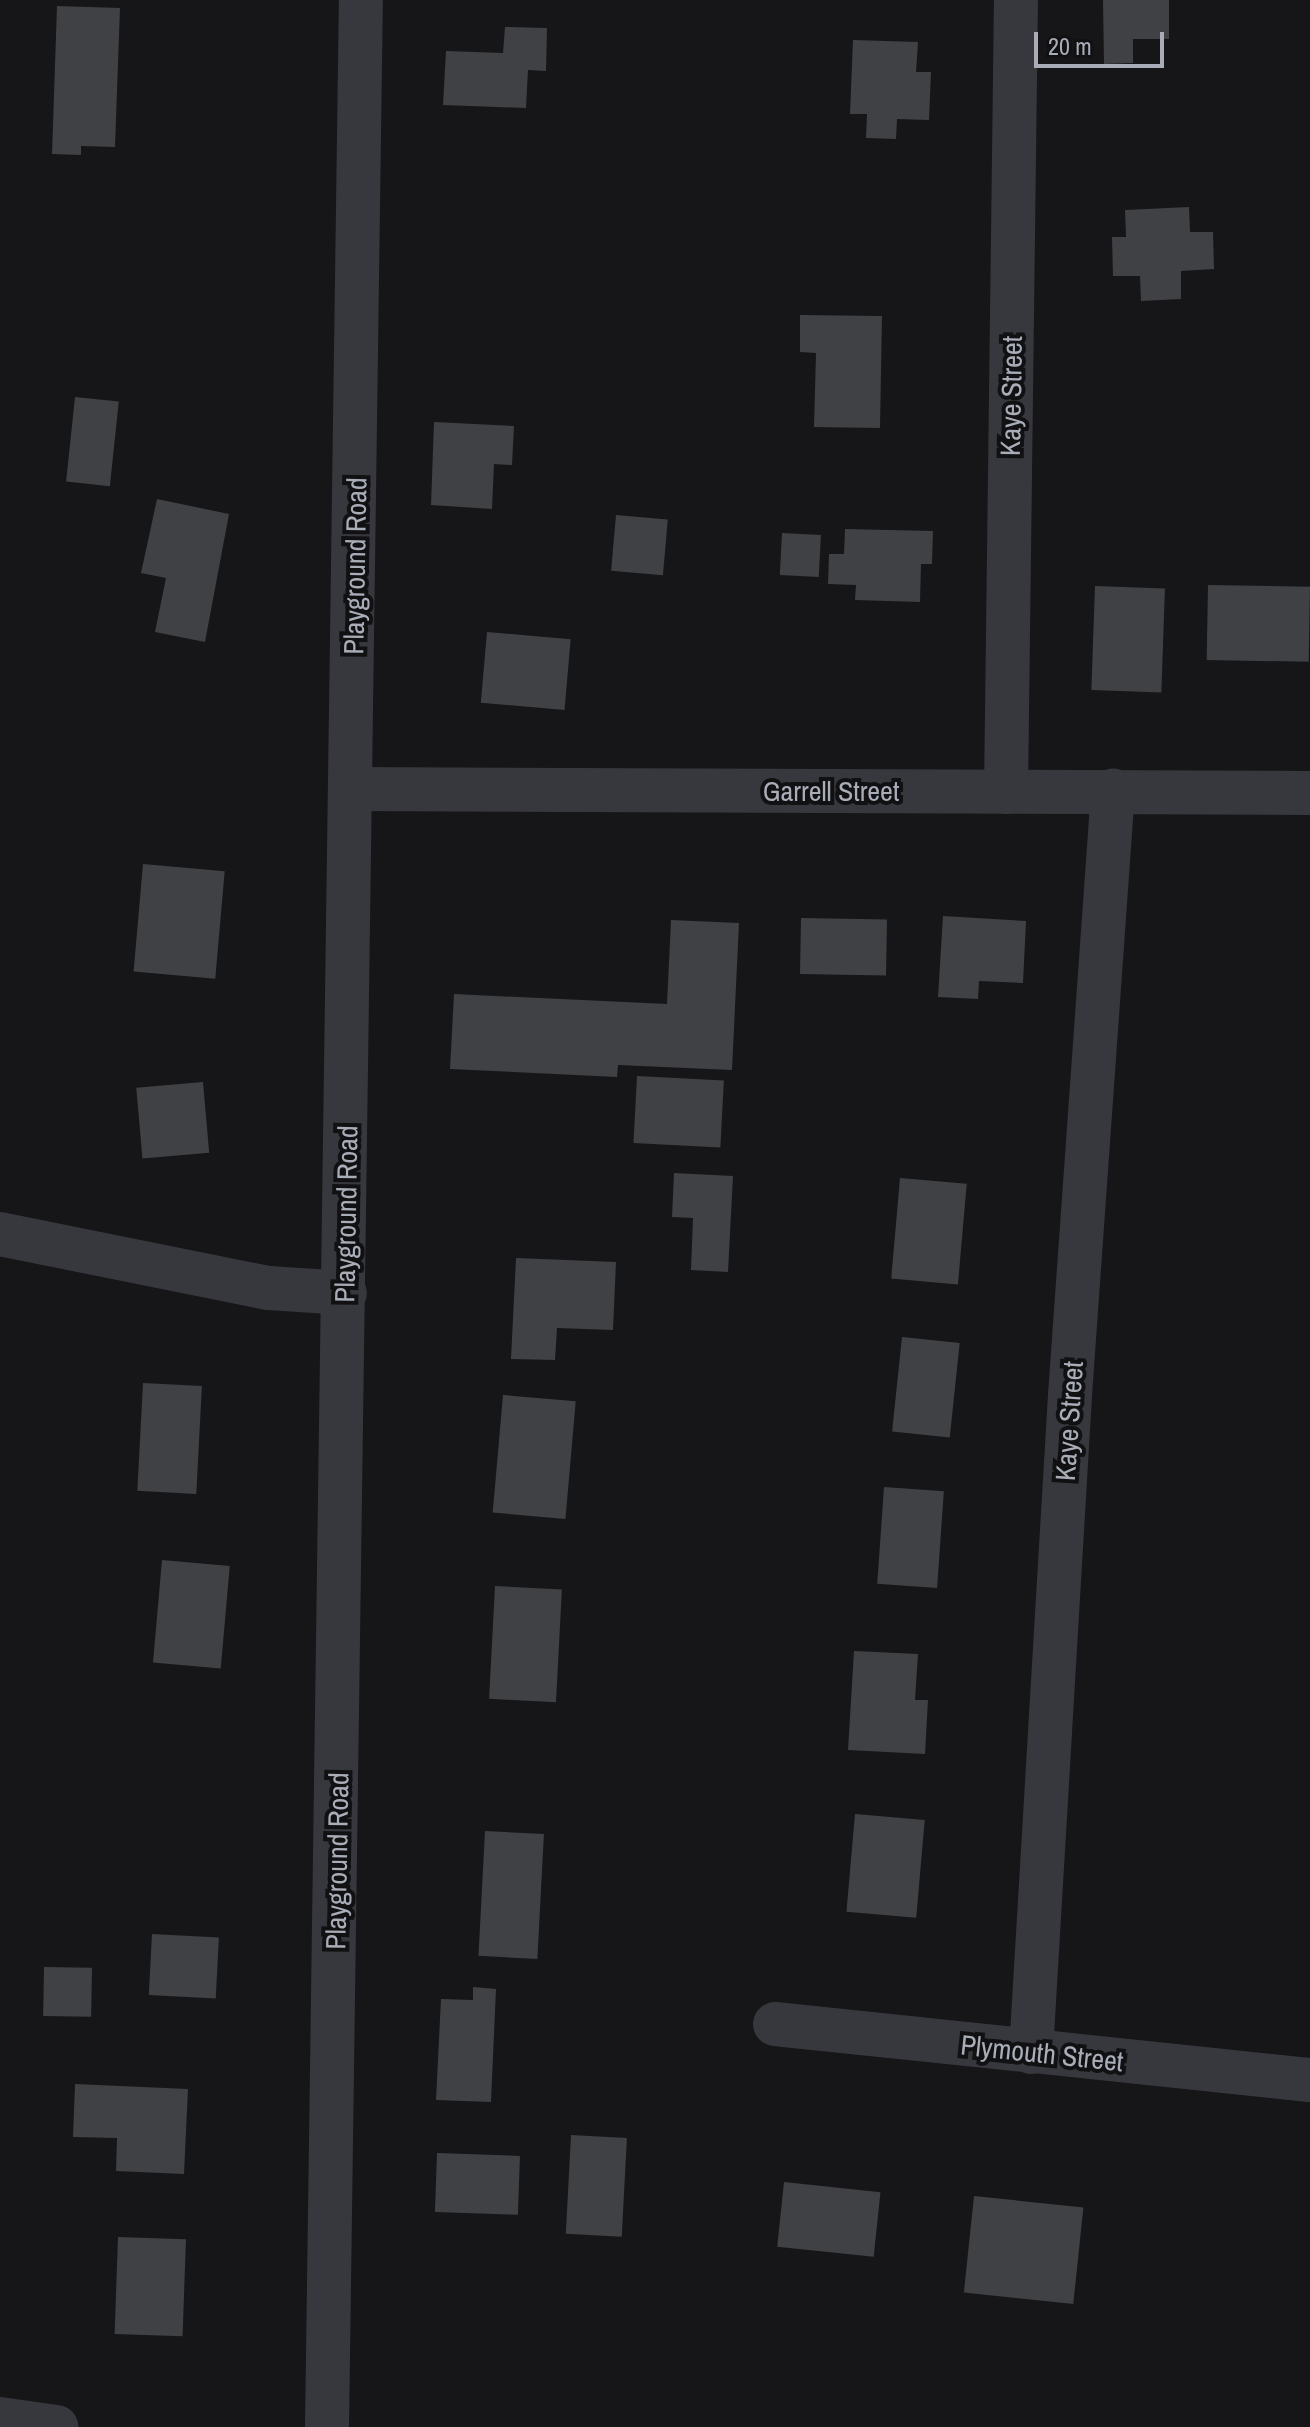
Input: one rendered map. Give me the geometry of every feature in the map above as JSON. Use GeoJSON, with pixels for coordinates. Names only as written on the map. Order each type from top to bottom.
{"type":"FeatureCollection","features":[{"type":"Feature","properties":{"kind":"street","name":"Playground Road"},"geometry":{"type":"LineString","coordinates":[[327,2427],[361,0]]}},
{"type":"Feature","properties":{"kind":"street","name":"Kaye Street"},"geometry":{"type":"LineString","coordinates":[[1006,792],[1016,0]]}},
{"type":"Feature","properties":{"kind":"street","name":"Garrell Street"},"geometry":{"type":"LineString","coordinates":[[352,789],[1310,793]]}},
{"type":"Feature","properties":{"kind":"street","name":"Kaye Street"},"geometry":{"type":"LineString","coordinates":[[1031,2052],[1071,1379],[1113,791]]}},
{"type":"Feature","properties":{"kind":"street"},"geometry":{"type":"LineString","coordinates":[[0,1234],[269,1288],[345,1293]]}},
{"type":"Feature","properties":{"kind":"street","name":"Plymouth Street"},"geometry":{"type":"LineString","coordinates":[[775,2024],[1310,2080]]}},
{"type":"Feature","properties":{"kind":"street"},"geometry":{"type":"LineString","coordinates":[[0,2419],[56,2427]]}},
{"type":"Feature","properties":{"kind":"building"},"geometry":{"type":"Polygon","coordinates":[[[1103,0],[1169,0],[1169,39],[1133,39],[1133,63],[1104,64],[1103,0]]]}},
{"type":"Feature","properties":{"kind":"building"},"geometry":{"type":"Polygon","coordinates":[[[57,6],[120,8],[115,147],[81,146],[81,155],[52,154],[57,6]]]}},
{"type":"Feature","properties":{"kind":"building"},"geometry":{"type":"Polygon","coordinates":[[[505,27],[547,28],[546,71],[528,70],[526,108],[443,105],[446,51],[503,53],[505,27]]]}},
{"type":"Feature","properties":{"kind":"building"},"geometry":{"type":"Polygon","coordinates":[[[853,40],[918,42],[916,72],[931,72],[929,120],[897,119],[896,139],[866,138],[867,114],[850,114],[853,40]]]}},
{"type":"Feature","properties":{"kind":"building"},"geometry":{"type":"Polygon","coordinates":[[[1189,207],[1190,232],[1213,232],[1214,269],[1181,271],[1181,299],[1141,301],[1140,276],[1113,276],[1112,237],[1126,237],[1125,210],[1189,207]]]}},
{"type":"Feature","properties":{"kind":"building"},"geometry":{"type":"Polygon","coordinates":[[[800,315],[882,316],[880,428],[814,427],[816,353],[800,352],[800,315]]]}},
{"type":"Feature","properties":{"kind":"building"},"geometry":{"type":"Polygon","coordinates":[[[75,397],[119,402],[110,486],[66,482],[75,397]]]}},
{"type":"Feature","properties":{"kind":"building"},"geometry":{"type":"Polygon","coordinates":[[[434,422],[514,426],[512,465],[494,464],[492,509],[431,505],[434,422]]]}},
{"type":"Feature","properties":{"kind":"building"},"geometry":{"type":"Polygon","coordinates":[[[157,499],[229,514],[205,642],[155,632],[166,578],[141,573],[157,499]]]}},
{"type":"Feature","properties":{"kind":"building"},"geometry":{"type":"Polygon","coordinates":[[[616,515],[668,520],[663,575],[611,571],[616,515]]]}},
{"type":"Feature","properties":{"kind":"building"},"geometry":{"type":"Polygon","coordinates":[[[845,529],[933,531],[932,564],[921,564],[920,602],[855,600],[856,585],[828,584],[829,554],[844,554],[845,529]]]}},
{"type":"Feature","properties":{"kind":"building"},"geometry":{"type":"Polygon","coordinates":[[[782,533],[821,535],[819,577],[780,575],[782,533]]]}},
{"type":"Feature","properties":{"kind":"building"},"geometry":{"type":"Polygon","coordinates":[[[1208,585],[1310,587],[1309,662],[1207,660],[1208,585]]]}},
{"type":"Feature","properties":{"kind":"building"},"geometry":{"type":"Polygon","coordinates":[[[1095,586],[1165,588],[1161,692],[1091,690],[1095,586]]]}},
{"type":"Feature","properties":{"kind":"building"},"geometry":{"type":"Polygon","coordinates":[[[487,632],[571,639],[564,710],[481,703],[487,632]]]}},
{"type":"Feature","properties":{"kind":"building"},"geometry":{"type":"Polygon","coordinates":[[[143,864],[225,871],[215,979],[134,972],[143,864]]]}},
{"type":"Feature","properties":{"kind":"building"},"geometry":{"type":"Polygon","coordinates":[[[943,916],[1026,921],[1023,983],[979,981],[978,999],[938,997],[943,916]]]}},
{"type":"Feature","properties":{"kind":"building"},"geometry":{"type":"Polygon","coordinates":[[[801,918],[887,920],[886,975],[800,974],[801,918]]]}},
{"type":"Feature","properties":{"kind":"building"},"geometry":{"type":"Polygon","coordinates":[[[671,920],[739,923],[732,1070],[618,1065],[617,1077],[450,1069],[454,994],[667,1004],[671,920]]]}},
{"type":"Feature","properties":{"kind":"building"},"geometry":{"type":"Polygon","coordinates":[[[637,1076],[724,1081],[720,1147],[633,1143],[637,1076]]]}},
{"type":"Feature","properties":{"kind":"building"},"geometry":{"type":"Polygon","coordinates":[[[203,1082],[209,1153],[142,1159],[136,1088],[203,1082]]]}},
{"type":"Feature","properties":{"kind":"building"},"geometry":{"type":"Polygon","coordinates":[[[674,1173],[733,1176],[728,1272],[691,1270],[693,1218],[672,1217],[674,1173]]]}},
{"type":"Feature","properties":{"kind":"building"},"geometry":{"type":"Polygon","coordinates":[[[900,1178],[967,1184],[958,1284],[891,1279],[900,1178]]]}},
{"type":"Feature","properties":{"kind":"building"},"geometry":{"type":"Polygon","coordinates":[[[516,1258],[616,1262],[613,1330],[557,1328],[555,1360],[511,1359],[516,1258]]]}},
{"type":"Feature","properties":{"kind":"building"},"geometry":{"type":"Polygon","coordinates":[[[902,1337],[960,1343],[950,1438],[892,1431],[902,1337]]]}},
{"type":"Feature","properties":{"kind":"building"},"geometry":{"type":"Polygon","coordinates":[[[143,1383],[202,1386],[196,1494],[137,1491],[143,1383]]]}},
{"type":"Feature","properties":{"kind":"building"},"geometry":{"type":"Polygon","coordinates":[[[503,1395],[576,1401],[565,1519],[493,1513],[503,1395]]]}},
{"type":"Feature","properties":{"kind":"building"},"geometry":{"type":"Polygon","coordinates":[[[884,1487],[944,1491],[937,1588],[877,1584],[884,1487]]]}},
{"type":"Feature","properties":{"kind":"building"},"geometry":{"type":"Polygon","coordinates":[[[162,1560],[230,1566],[221,1669],[153,1663],[162,1560]]]}},
{"type":"Feature","properties":{"kind":"building"},"geometry":{"type":"Polygon","coordinates":[[[495,1586],[562,1590],[556,1702],[489,1699],[495,1586]]]}},
{"type":"Feature","properties":{"kind":"building"},"geometry":{"type":"Polygon","coordinates":[[[854,1651],[918,1654],[915,1700],[928,1700],[925,1754],[848,1750],[854,1651]]]}},
{"type":"Feature","properties":{"kind":"building"},"geometry":{"type":"Polygon","coordinates":[[[855,1814],[925,1820],[916,1918],[846,1912],[855,1814]]]}},
{"type":"Feature","properties":{"kind":"building"},"geometry":{"type":"Polygon","coordinates":[[[485,1831],[544,1834],[537,1959],[478,1956],[485,1831]]]}},
{"type":"Feature","properties":{"kind":"building"},"geometry":{"type":"Polygon","coordinates":[[[152,1934],[219,1938],[216,1998],[149,1995],[152,1934]]]}},
{"type":"Feature","properties":{"kind":"building"},"geometry":{"type":"Polygon","coordinates":[[[44,1967],[92,1968],[91,2017],[43,2016],[44,1967]]]}},
{"type":"Feature","properties":{"kind":"building"},"geometry":{"type":"Polygon","coordinates":[[[473,1987],[496,1989],[491,2102],[436,2100],[441,1999],[473,2000],[473,1987]]]}},
{"type":"Feature","properties":{"kind":"building"},"geometry":{"type":"Polygon","coordinates":[[[75,2084],[188,2089],[184,2174],[116,2171],[117,2138],[73,2137],[75,2084]]]}},
{"type":"Feature","properties":{"kind":"building"},"geometry":{"type":"Polygon","coordinates":[[[571,2135],[627,2138],[622,2237],[566,2234],[571,2135]]]}},
{"type":"Feature","properties":{"kind":"building"},"geometry":{"type":"Polygon","coordinates":[[[437,2153],[520,2156],[518,2215],[435,2212],[437,2153]]]}},
{"type":"Feature","properties":{"kind":"building"},"geometry":{"type":"Polygon","coordinates":[[[784,2182],[880,2192],[874,2257],[777,2247],[784,2182]]]}},
{"type":"Feature","properties":{"kind":"building"},"geometry":{"type":"Polygon","coordinates":[[[974,2196],[1083,2207],[1073,2304],[964,2292],[974,2196]]]}},
{"type":"Feature","properties":{"kind":"building"},"geometry":{"type":"Polygon","coordinates":[[[118,2237],[186,2239],[183,2336],[115,2334],[118,2237]]]}}]}
